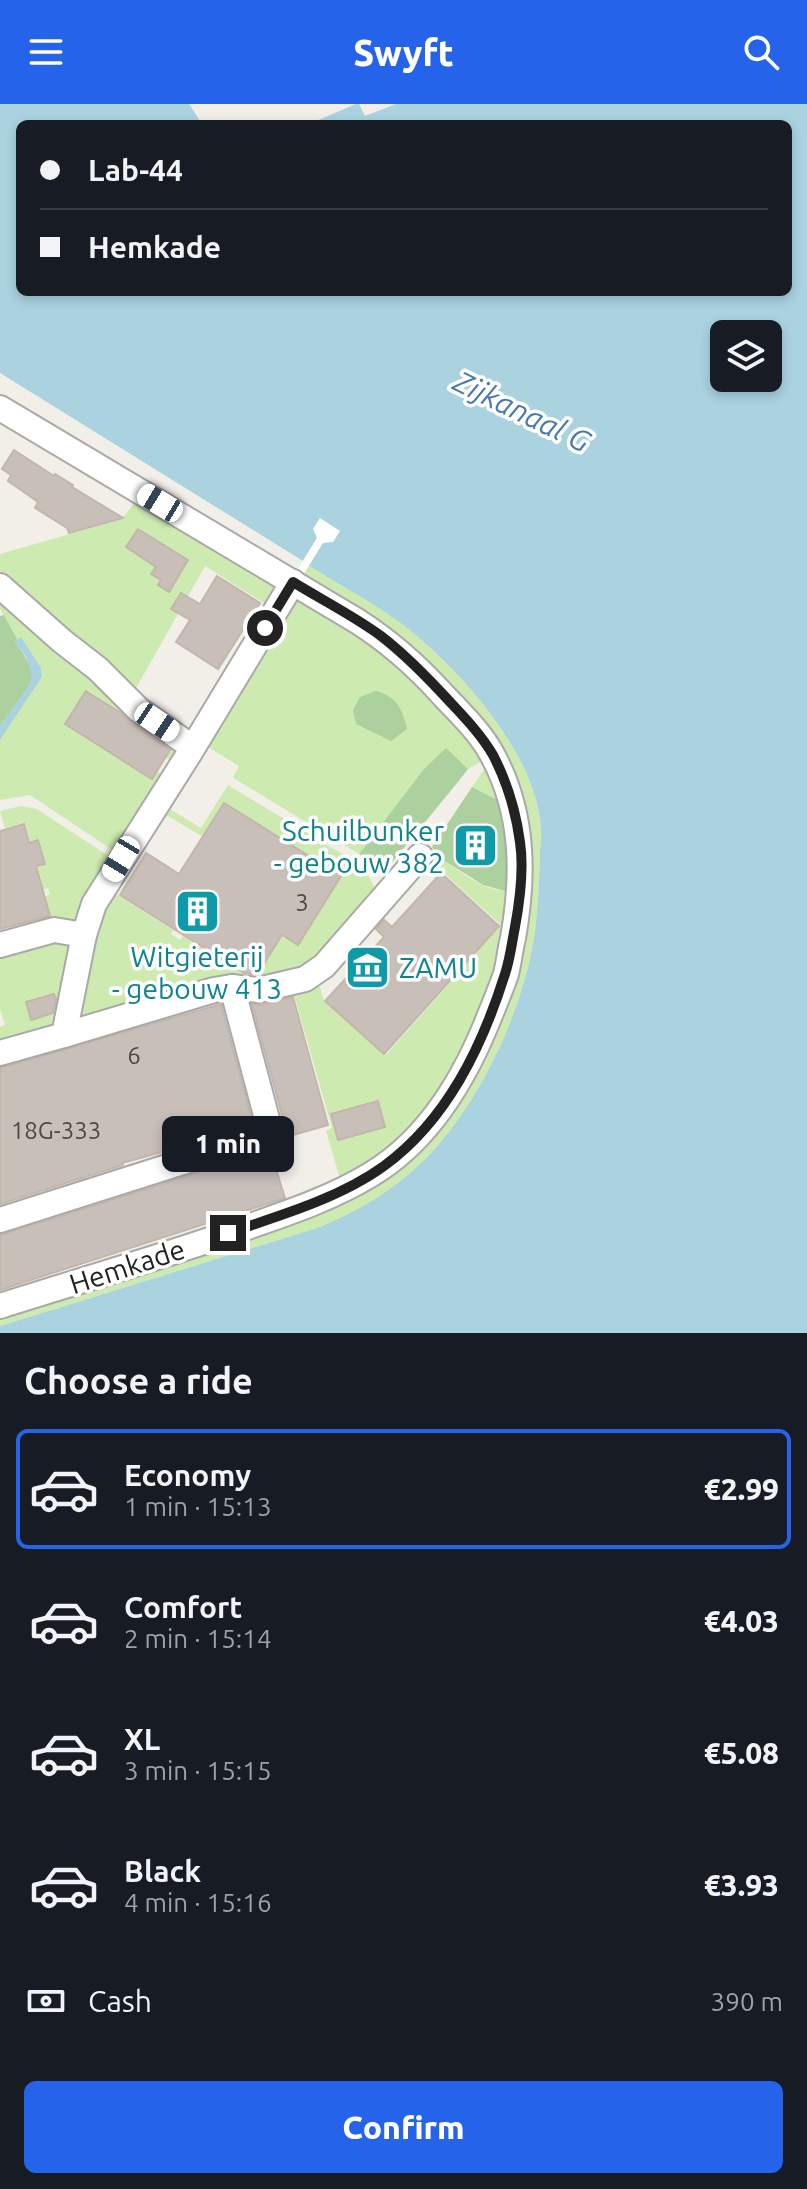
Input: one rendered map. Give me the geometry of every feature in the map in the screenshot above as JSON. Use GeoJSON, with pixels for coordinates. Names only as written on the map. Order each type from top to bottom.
{"type":"FeatureCollection","features":[{"type":"Feature","properties":{"kind":"street","name":"Hemkade"},"geometry":{"type":"LineString","coordinates":[[0,408],[379,635],[416,665],[470,724],[492,754],[508,789],[520,844],[521,874],[518,912],[506,972],[473,1057],[452,1094],[406,1148],[370,1175],[284,1214],[0,1306]]}},
{"type":"Feature","properties":{"kind":"street"},"geometry":{"type":"LineString","coordinates":[[64,1035],[84,935],[94,904],[293,582]]}},
{"type":"Feature","properties":{"kind":"street"},"geometry":{"type":"LineString","coordinates":[[0,586],[98,669],[139,710],[192,747]]}},
{"type":"Feature","properties":{"kind":"street"},"geometry":{"type":"LineString","coordinates":[[0,1053],[214,990],[232,987],[258,990],[305,979],[324,966],[420,856]]}},
{"type":"Feature","properties":{"kind":"street"},"geometry":{"type":"LineString","coordinates":[[0,945],[54,930],[84,935]]}},
{"type":"Feature","properties":{"kind":"street"},"geometry":{"type":"LineString","coordinates":[[0,1220],[271,1134],[232,987]]}},
{"type":"Feature","properties":{"kind":"green space"},"geometry":{"type":"Polygon","coordinates":[[[140,495],[280,584],[267,605],[205,566],[135,690],[0,580],[0,554],[122,519],[140,495]]]}},
{"type":"Feature","properties":{"kind":"green space"},"geometry":{"type":"Polygon","coordinates":[[[309,566],[387,613],[442,659],[472,690],[498,724],[528,776],[537,803],[541,832],[537,906],[528,966],[509,1025],[482,1081],[449,1132],[406,1177],[365,1205],[320,1227],[0,1326],[0,1309],[321,1203],[461,1088],[524,874],[474,724],[300,580],[309,566]]]}},
{"type":"Feature","properties":{"kind":"green space"},"geometry":{"type":"Polygon","coordinates":[[[0,588],[38,627],[97,674],[124,708],[178,741],[180,753],[175,762],[166,758],[173,745],[87,690],[64,723],[152,779],[157,771],[166,777],[122,846],[111,849],[30,795],[0,800],[0,740],[42,677],[41,668],[21,638],[17,639],[0,609],[0,588]]]}},
{"type":"Feature","properties":{"kind":"green space"},"geometry":{"type":"Polygon","coordinates":[[[297,592],[408,667],[486,759],[468,769],[446,749],[423,770],[359,854],[235,779],[233,777],[239,766],[201,743],[297,592]]]}},
{"type":"Feature","properties":{"kind":"green space"},"geometry":{"type":"Polygon","coordinates":[[[4,615],[32,677],[24,695],[0,726],[0,616],[4,615]]]}},
{"type":"Feature","properties":{"kind":"green space"},"geometry":{"type":"Polygon","coordinates":[[[376,691],[394,700],[405,721],[407,729],[391,741],[356,724],[353,710],[360,697],[376,691]]]}},
{"type":"Feature","properties":{"kind":"green space"},"geometry":{"type":"Polygon","coordinates":[[[446,748],[468,769],[385,871],[359,854],[423,770],[446,748]]]}},
{"type":"Feature","properties":{"kind":"green space"},"geometry":{"type":"Polygon","coordinates":[[[485,768],[500,801],[472,787],[485,768]]]}},
{"type":"Feature","properties":{"kind":"green space"},"geometry":{"type":"Polygon","coordinates":[[[228,785],[354,861],[367,873],[378,894],[320,954],[295,972],[74,1021],[89,955],[113,892],[173,930],[171,934],[180,940],[183,936],[254,981],[282,937],[298,945],[341,876],[224,803],[203,837],[161,812],[165,806],[201,828],[228,785]]]}},
{"type":"Feature","properties":{"kind":"green space"},"geometry":{"type":"Polygon","coordinates":[[[472,787],[500,801],[507,833],[509,892],[483,885],[440,858],[432,847],[472,787]]]}},
{"type":"Feature","properties":{"kind":"green space"},"geometry":{"type":"Polygon","coordinates":[[[21,806],[37,809],[107,855],[110,866],[80,928],[53,926],[45,897],[50,894],[48,888],[43,890],[36,867],[46,864],[39,840],[30,842],[24,823],[5,828],[0,811],[21,806]]]}},
{"type":"Feature","properties":{"kind":"green space"},"geometry":{"type":"Polygon","coordinates":[[[432,847],[467,876],[490,888],[509,892],[500,951],[489,989],[453,1075],[413,1130],[341,1182],[326,1131],[332,1128],[292,988],[318,980],[324,1001],[385,1056],[501,925],[425,856],[432,847]]]}},
{"type":"Feature","properties":{"kind":"green space"},"geometry":{"type":"Polygon","coordinates":[[[77,939],[57,1025],[0,1041],[0,1027],[5,1025],[0,1008],[0,948],[77,939]]]}},
{"type":"Feature","properties":{"kind":"water","name":"Zijkanaal G"},"geometry":{"type":"Polygon","coordinates":[[[0,104],[189,104],[199,120],[16,120],[16,296],[792,296],[792,120],[318,120],[356,104],[365,116],[396,104],[807,104],[807,1333],[0,1333],[0,1326],[320,1227],[351,1213],[406,1177],[449,1132],[482,1081],[509,1025],[528,966],[537,906],[541,835],[531,785],[498,724],[472,690],[442,659],[399,622],[309,566],[323,542],[333,542],[339,531],[320,519],[317,538],[303,561],[0,373],[0,104]]]}},
{"type":"Feature","properties":{"kind":"water"},"geometry":{"type":"Polygon","coordinates":[[[21,637],[41,668],[42,677],[0,740],[0,726],[30,684],[32,676],[26,657],[14,641],[21,637]]]}},
{"type":"Feature","properties":{"kind":"pier"},"geometry":{"type":"Polygon","coordinates":[[[320,518],[340,531],[333,542],[323,543],[304,573],[298,569],[317,538],[313,529],[320,518]]]}},
{"type":"Feature","properties":{"kind":"building"},"geometry":{"type":"Polygon","coordinates":[[[14,450],[123,518],[69,533],[67,528],[35,508],[38,502],[8,481],[11,475],[2,469],[14,450]]]}},
{"type":"Feature","properties":{"kind":"building"},"geometry":{"type":"Polygon","coordinates":[[[138,529],[188,560],[169,592],[158,585],[161,580],[151,574],[156,567],[126,547],[138,529]]]}},
{"type":"Feature","properties":{"kind":"building"},"geometry":{"type":"Polygon","coordinates":[[[217,576],[260,603],[218,669],[176,642],[190,620],[171,609],[181,593],[200,604],[217,576]]]}},
{"type":"Feature","properties":{"kind":"building"},"geometry":{"type":"Polygon","coordinates":[[[86,691],[170,750],[152,779],[65,724],[86,691]]]}},
{"type":"Feature","properties":{"kind":"building"},"geometry":{"type":"Polygon","coordinates":[[[224,803],[341,876],[298,945],[282,935],[257,975],[244,973],[120,895],[146,853],[179,874],[224,803]]]}},
{"type":"Feature","properties":{"kind":"building"},"geometry":{"type":"Polygon","coordinates":[[[24,824],[29,843],[38,840],[45,864],[36,866],[50,916],[0,929],[0,831],[24,824]]]}},
{"type":"Feature","properties":{"kind":"building","name":"Schuilbunker - gebouw 382"},"geometry":{"type":"Polygon","coordinates":[[[480,829],[484,862],[471,864],[467,830],[480,829]]]}},
{"type":"Feature","properties":{"kind":"building"},"geometry":{"type":"Polygon","coordinates":[[[441,873],[499,926],[384,1054],[325,1001],[384,937],[376,929],[384,920],[392,927],[441,873]]]}},
{"type":"Feature","properties":{"kind":"building"},"geometry":{"type":"Polygon","coordinates":[[[54,994],[53,1013],[31,1020],[26,1002],[54,994]]]}},
{"type":"Feature","properties":{"kind":"building"},"geometry":{"type":"Polygon","coordinates":[[[293,997],[328,1125],[286,1137],[252,1004],[261,1005],[293,997]]]}},
{"type":"Feature","properties":{"kind":"building"},"geometry":{"type":"Polygon","coordinates":[[[221,1004],[253,1124],[0,1204],[0,1068],[221,1004]]]}},
{"type":"Feature","properties":{"kind":"building"},"geometry":{"type":"Polygon","coordinates":[[[378,1101],[385,1127],[338,1140],[331,1114],[378,1101]]]}},
{"type":"Feature","properties":{"kind":"building"},"geometry":{"type":"Polygon","coordinates":[[[270,1150],[285,1198],[0,1290],[0,1235],[270,1150]]]}},
{"type":"Feature","properties":{"kind":"place","name":"Schuilbunker - gebouw 382"},"geometry":{"type":"Point","coordinates":[475,846]}},
{"type":"Feature","properties":{"kind":"place","name":"Witgieterij - gebouw 413"},"geometry":{"type":"Point","coordinates":[197,912]}},
{"type":"Feature","properties":{"kind":"place","name":"ZAMU"},"geometry":{"type":"Point","coordinates":[368,967]}},
{"type":"Feature","properties":{"kind":"route"},"geometry":{"type":"LineString","coordinates":[[228,1233],[284,1214],[370,1175],[406,1148],[425,1128],[452,1094],[473,1057],[506,972],[518,912],[521,874],[514,812],[508,789],[492,754],[470,724],[416,665],[379,635],[293,582],[265,628]]}}]}
